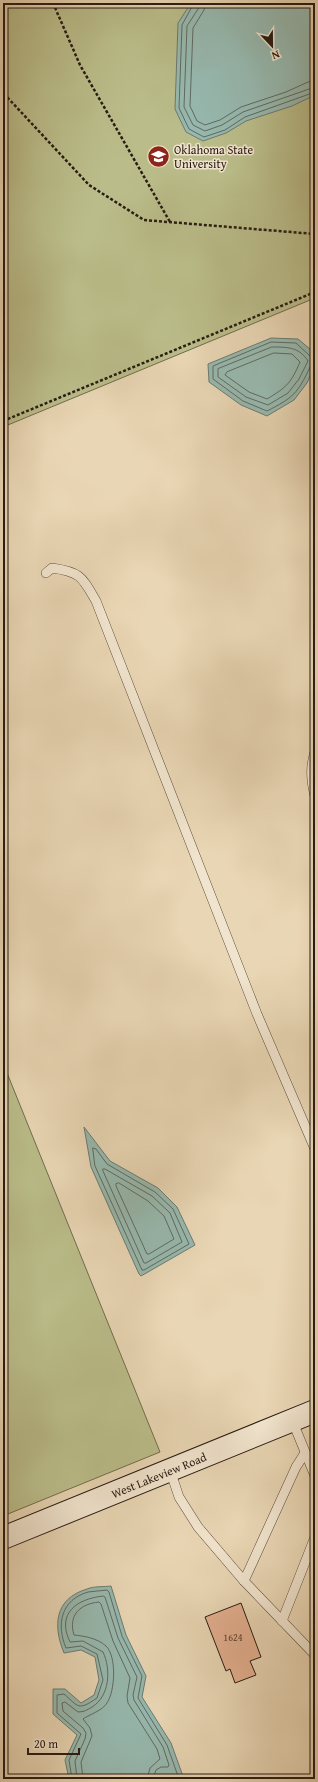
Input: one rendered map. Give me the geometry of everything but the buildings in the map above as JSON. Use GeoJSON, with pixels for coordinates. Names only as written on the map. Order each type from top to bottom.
{"type":"FeatureCollection","features":[{"type":"Feature","properties":{"kind":"main road","name":"West Lakeview Road"},"geometry":{"type":"LineString","coordinates":[[3,1538],[315,1411]]}},
{"type":"Feature","properties":{"kind":"lane"},"geometry":{"type":"LineString","coordinates":[[46,573],[52,568],[71,571],[83,579],[96,601],[257,1014],[315,1149]]}},
{"type":"Feature","properties":{"kind":"lane"},"geometry":{"type":"LineString","coordinates":[[315,752],[311,762],[311,781],[315,796]]}},
{"type":"Feature","properties":{"kind":"lane"},"geometry":{"type":"LineString","coordinates":[[292,1420],[315,1476]]}},
{"type":"Feature","properties":{"kind":"lane"},"geometry":{"type":"LineString","coordinates":[[244,1580],[296,1467],[306,1453]]}},
{"type":"Feature","properties":{"kind":"lane"},"geometry":{"type":"LineString","coordinates":[[170,1470],[179,1497],[198,1527],[244,1580],[315,1655]]}},
{"type":"Feature","properties":{"kind":"lane"},"geometry":{"type":"LineString","coordinates":[[282,1621],[315,1538]]}},
{"type":"Feature","properties":{"kind":"path"},"geometry":{"type":"LineString","coordinates":[[53,3],[80,65],[170,222]]}},
{"type":"Feature","properties":{"kind":"path"},"geometry":{"type":"LineString","coordinates":[[3,95],[7,97],[89,185],[144,220],[315,234]]}},
{"type":"Feature","properties":{"kind":"path"},"geometry":{"type":"LineString","coordinates":[[3,422],[315,292]]}},
{"type":"Feature","properties":{"kind":"green space","name":"Oklahoma State University"},"geometry":{"type":"Polygon","coordinates":[[[3,3],[315,3],[315,298],[3,427],[3,3]]]}},
{"type":"Feature","properties":{"kind":"green space"},"geometry":{"type":"Polygon","coordinates":[[[3,1063],[160,1452],[3,1516],[3,1063]]]}},
{"type":"Feature","properties":{"kind":"water"},"geometry":{"type":"Polygon","coordinates":[[[191,3],[315,3],[315,95],[292,106],[246,121],[226,133],[203,141],[186,132],[175,109],[178,23],[191,3]]]}},
{"type":"Feature","properties":{"kind":"water"},"geometry":{"type":"Polygon","coordinates":[[[271,338],[298,339],[310,349],[315,356],[315,365],[307,383],[294,400],[267,416],[241,405],[209,382],[208,364],[271,338]]]}},
{"type":"Feature","properties":{"kind":"water"},"geometry":{"type":"Polygon","coordinates":[[[84,1127],[110,1161],[158,1188],[177,1207],[195,1245],[141,1276],[139,1274],[91,1167],[84,1127]]]}},
{"type":"Feature","properties":{"kind":"water"},"geometry":{"type":"Polygon","coordinates":[[[111,1586],[126,1635],[146,1676],[142,1697],[171,1743],[184,1779],[163,1775],[162,1779],[69,1779],[65,1760],[77,1735],[53,1714],[53,1689],[65,1689],[81,1703],[94,1695],[99,1680],[95,1657],[81,1650],[64,1653],[58,1633],[59,1615],[62,1607],[68,1599],[76,1594],[93,1587],[111,1586]]]}},
{"type":"Feature","properties":{"kind":"place","name":"Oklahoma State University"},"geometry":{"type":"Point","coordinates":[159,156]}}]}
